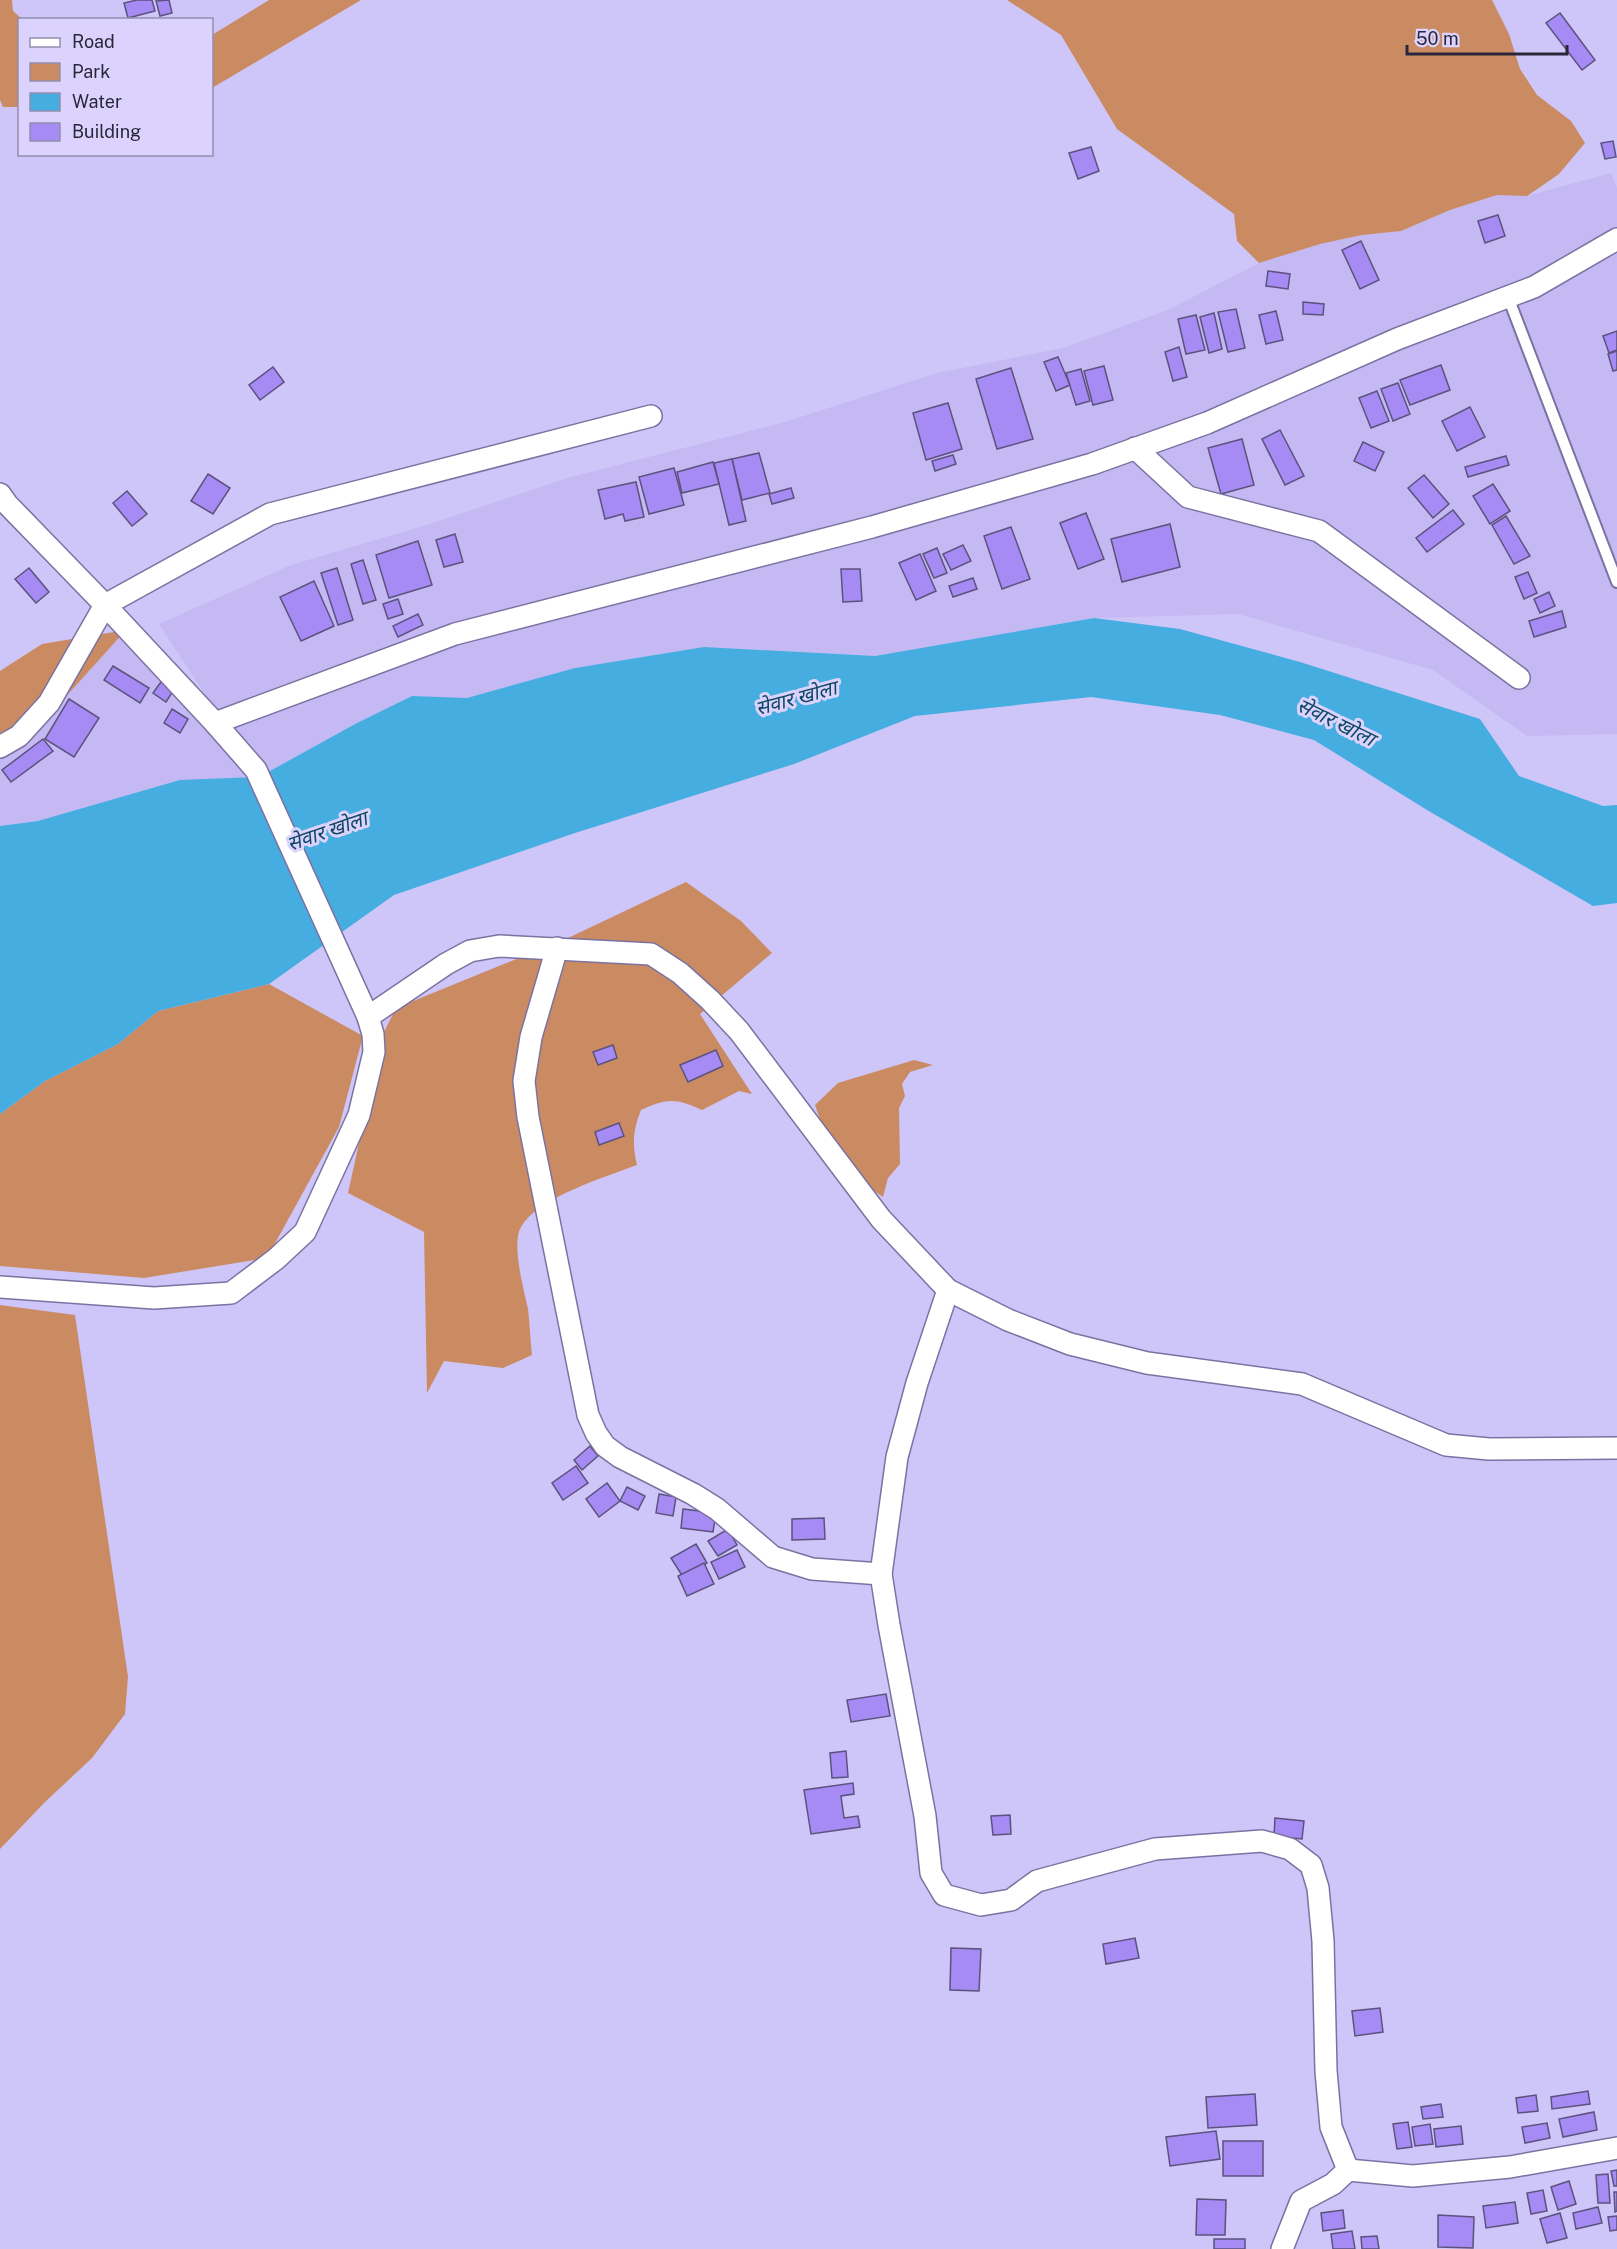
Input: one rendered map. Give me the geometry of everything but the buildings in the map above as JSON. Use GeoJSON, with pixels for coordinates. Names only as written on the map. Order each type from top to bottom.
{"type":"FeatureCollection","features":[{"type":"Feature","properties":{"kind":"street"},"geometry":{"type":"LineString","coordinates":[[215,723],[455,634],[872,527],[1092,464],[1207,423],[1397,339],[1534,287],[1617,240]]}},
{"type":"Feature","properties":{"kind":"street"},"geometry":{"type":"LineString","coordinates":[[0,747],[19,736],[49,703],[105,605],[270,514],[651,417]]}},
{"type":"Feature","properties":{"kind":"street"},"geometry":{"type":"LineString","coordinates":[[1135,448],[1188,497],[1319,531],[1520,678]]}},
{"type":"Feature","properties":{"kind":"street"},"geometry":{"type":"LineString","coordinates":[[0,494],[215,723],[256,770],[368,1017],[373,1034],[374,1052],[359,1115],[305,1232],[276,1259],[231,1293],[154,1299],[0,1287]]}},
{"type":"Feature","properties":{"kind":"street"},"geometry":{"type":"LineString","coordinates":[[368,1017],[446,964],[470,951],[499,946],[651,954],[680,973],[739,1031],[881,1219],[948,1290],[1008,1320],[1070,1344],[1148,1363],[1302,1384],[1446,1445],[1490,1449],[1617,1448]]}},
{"type":"Feature","properties":{"kind":"street"},"geometry":{"type":"LineString","coordinates":[[557,948],[531,1037],[524,1081],[530,1129],[588,1415],[596,1433],[605,1446],[620,1457],[669,1480],[717,1509],[773,1557],[812,1569],[881,1574]]}},
{"type":"Feature","properties":{"kind":"street"},"geometry":{"type":"LineString","coordinates":[[948,1290],[917,1383],[897,1457],[881,1574],[925,1816],[931,1873],[944,1895],[981,1905],[1011,1900],[1037,1881],[1155,1849],[1262,1841],[1290,1849],[1311,1865],[1318,1888],[1323,1941],[1326,2071],[1331,2127],[1348,2170]]}},
{"type":"Feature","properties":{"kind":"street"},"geometry":{"type":"LineString","coordinates":[[1348,2170],[1413,2176],[1510,2166],[1617,2148]]}},
{"type":"Feature","properties":{"kind":"street"},"geometry":{"type":"LineString","coordinates":[[1282,2249],[1301,2201],[1334,2184],[1348,2170]]}},
{"type":"Feature","properties":{"kind":"lane"},"geometry":{"type":"LineString","coordinates":[[1508,297],[1617,582]]}},
{"type":"Feature","properties":{"kind":"shaded area"},"geometry":{"type":"Polygon","coordinates":[[[1611,173],[1617,188],[1617,734],[1527,736],[1433,670],[1238,614],[1094,618],[875,656],[704,647],[575,668],[467,699],[412,696],[357,723],[259,777],[38,821],[0,826],[0,758],[70,692],[126,630],[257,774],[159,624],[291,565],[430,524],[571,477],[782,423],[937,373],[1063,348],[1168,310],[1259,263],[1320,244],[1362,235],[1401,231],[1450,210],[1497,195],[1527,196],[1611,173]]]}},
{"type":"Feature","properties":{"kind":"green space"},"geometry":{"type":"Polygon","coordinates":[[[0,0],[12,0],[13,11],[21,18],[18,18],[18,107],[3,107],[0,100],[0,0]]]}},
{"type":"Feature","properties":{"kind":"green space"},"geometry":{"type":"Polygon","coordinates":[[[269,0],[361,0],[213,87],[213,34],[269,0]]]}},
{"type":"Feature","properties":{"kind":"green space"},"geometry":{"type":"Polygon","coordinates":[[[1007,0],[1492,0],[1509,34],[1520,69],[1537,95],[1571,121],[1585,143],[1559,174],[1527,196],[1497,195],[1450,210],[1401,231],[1362,235],[1320,244],[1259,263],[1237,241],[1234,214],[1117,129],[1061,35],[1007,0]]]}},
{"type":"Feature","properties":{"kind":"green space"},"geometry":{"type":"Polygon","coordinates":[[[126,630],[70,692],[0,758],[0,671],[42,644],[126,630]]]}},
{"type":"Feature","properties":{"kind":"green space"},"geometry":{"type":"Polygon","coordinates":[[[686,882],[741,921],[772,953],[700,1014],[752,1094],[739,1091],[702,1110],[685,1103],[672,1101],[658,1103],[641,1110],[634,1137],[637,1165],[590,1182],[556,1198],[541,1207],[521,1227],[517,1244],[521,1279],[528,1309],[532,1355],[503,1368],[444,1361],[427,1393],[424,1232],[348,1193],[383,1034],[396,1008],[568,938],[686,882]]]}},
{"type":"Feature","properties":{"kind":"green space"},"geometry":{"type":"Polygon","coordinates":[[[269,984],[363,1036],[339,1127],[267,1258],[144,1278],[0,1266],[0,1114],[45,1081],[118,1044],[158,1011],[269,984]]]}},
{"type":"Feature","properties":{"kind":"green space"},"geometry":{"type":"Polygon","coordinates":[[[914,1060],[933,1065],[910,1072],[902,1084],[905,1096],[899,1108],[900,1164],[888,1178],[883,1197],[851,1175],[823,1128],[815,1105],[838,1083],[914,1060]]]}},
{"type":"Feature","properties":{"kind":"green space"},"geometry":{"type":"Polygon","coordinates":[[[0,1305],[75,1315],[128,1677],[125,1714],[92,1758],[0,1849],[0,1305]]]}},
{"type":"Feature","properties":{"kind":"water","name":"सेवार खोला"},"geometry":{"type":"Polygon","coordinates":[[[1094,618],[1180,629],[1300,662],[1480,719],[1519,776],[1603,806],[1617,805],[1617,903],[1593,906],[1427,810],[1314,740],[1220,715],[1091,697],[915,716],[794,764],[575,833],[394,895],[269,984],[158,1011],[118,1044],[45,1081],[0,1114],[0,826],[38,821],[180,780],[259,777],[357,723],[412,696],[467,698],[575,668],[704,647],[875,656],[1094,618]]]}}]}
